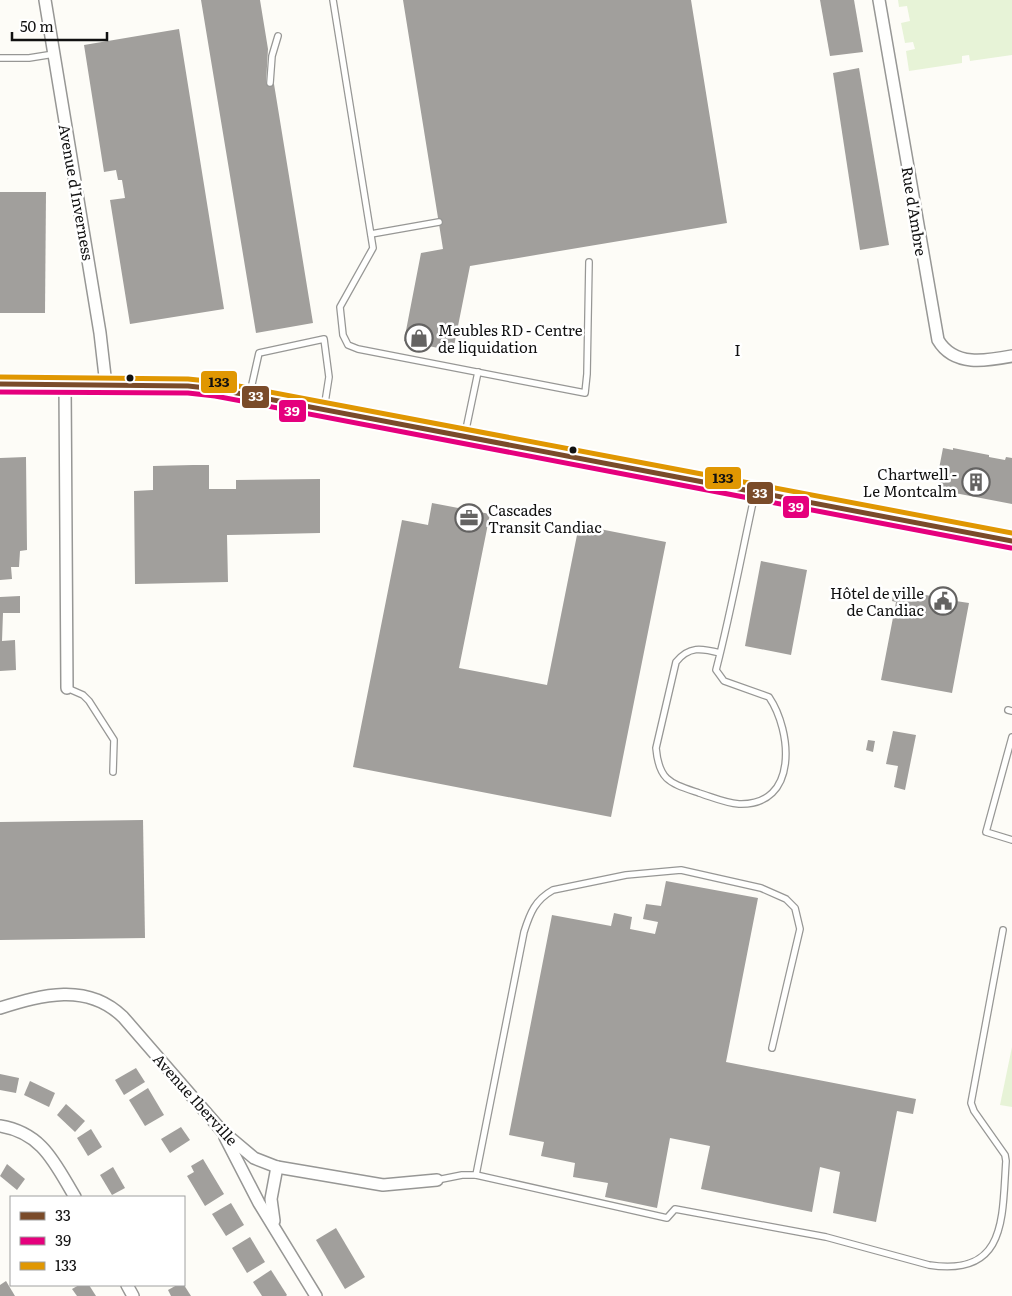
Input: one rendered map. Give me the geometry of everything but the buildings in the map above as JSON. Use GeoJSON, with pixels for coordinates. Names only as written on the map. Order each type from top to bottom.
{"type":"FeatureCollection","features":[{"type":"Feature","properties":{"kind":"street","name":"Avenue d'Inverness"},"geometry":{"type":"LineString","coordinates":[[45,0],[104,354],[106,385]]}},
{"type":"Feature","properties":{"kind":"street","name":"Rue d'Ambre"},"geometry":{"type":"LineString","coordinates":[[880,0],[938,340],[946,352],[961,360],[1012,356]]}},
{"type":"Feature","properties":{"kind":"street"},"geometry":{"type":"LineString","coordinates":[[0,384],[196,387],[250,395],[1012,541]]}},
{"type":"Feature","properties":{"kind":"street"},"geometry":{"type":"LineString","coordinates":[[64,384],[67,688]]}},
{"type":"Feature","properties":{"kind":"street","name":"Avenue Iberville"},"geometry":{"type":"LineString","coordinates":[[0,1008],[56,994],[88,997],[106,1004],[123,1017],[222,1131],[252,1156],[277,1167],[383,1185],[437,1180]]}},
{"type":"Feature","properties":{"kind":"street"},"geometry":{"type":"LineString","coordinates":[[0,1126],[24,1132],[38,1142],[50,1156],[74,1196]]}},
{"type":"Feature","properties":{"kind":"street"},"geometry":{"type":"LineString","coordinates":[[222,1131],[239,1168],[316,1296]]}},
{"type":"Feature","properties":{"kind":"street"},"geometry":{"type":"LineString","coordinates":[[277,1167],[271,1205],[277,1230]]}},
{"type":"Feature","properties":{"kind":"lane"},"geometry":{"type":"LineString","coordinates":[[333,0],[371,234],[372,251],[340,307],[341,327],[346,342],[358,349],[585,393],[587,380],[589,262]]}},
{"type":"Feature","properties":{"kind":"lane"},"geometry":{"type":"LineString","coordinates":[[270,83],[272,56],[278,36]]}},
{"type":"Feature","properties":{"kind":"lane"},"geometry":{"type":"LineString","coordinates":[[0,58],[29,58],[54,54]]}},
{"type":"Feature","properties":{"kind":"lane"},"geometry":{"type":"LineString","coordinates":[[371,234],[439,222]]}},
{"type":"Feature","properties":{"kind":"lane"},"geometry":{"type":"LineString","coordinates":[[250,395],[259,353],[324,339],[329,377],[324,409]]}},
{"type":"Feature","properties":{"kind":"lane"},"geometry":{"type":"LineString","coordinates":[[465,436],[478,372]]}},
{"type":"Feature","properties":{"kind":"lane"},"geometry":{"type":"LineString","coordinates":[[720,653],[697,648],[682,655],[676,662],[656,748],[657,762],[666,778],[673,784],[721,800],[740,804],[767,797],[779,782],[786,764],[784,728],[772,695],[724,681],[716,670],[720,653],[756,491]]}},
{"type":"Feature","properties":{"kind":"lane"},"geometry":{"type":"LineString","coordinates":[[67,688],[78,692],[89,701],[114,740],[113,772]]}},
{"type":"Feature","properties":{"kind":"lane"},"geometry":{"type":"LineString","coordinates":[[1012,737],[986,832],[1012,840]]}},
{"type":"Feature","properties":{"kind":"lane"},"geometry":{"type":"LineString","coordinates":[[476,1175],[524,932],[533,907],[545,894],[553,890],[626,875],[681,870],[761,888],[786,899],[795,908],[800,929],[772,1048]]}},
{"type":"Feature","properties":{"kind":"lane"},"geometry":{"type":"LineString","coordinates":[[437,1180],[462,1175],[476,1175],[667,1218],[675,1209],[826,1237],[929,1266],[942,1268],[971,1264],[983,1257],[993,1246],[1002,1222],[1006,1161],[1004,1155],[974,1111],[972,1102],[1003,930]]}},
{"type":"Feature","properties":{"kind":"green space"},"geometry":{"type":"Polygon","coordinates":[[[898,0],[1012,0],[1012,55],[970,61],[969,55],[962,56],[962,63],[909,71],[906,51],[915,49],[913,42],[905,43],[901,23],[910,21],[907,6],[899,7],[898,0]]]}},
{"type":"Feature","properties":{"kind":"green space"},"geometry":{"type":"Polygon","coordinates":[[[1012,1047],[1012,1107],[1000,1105],[1012,1047]]]}},
{"type":"Feature","properties":{"kind":"transit line","name":"133"},"geometry":{"type":"LineString","coordinates":[[0,377],[188,379],[217,382],[1012,533]]}},
{"type":"Feature","properties":{"kind":"transit line","name":"33"},"geometry":{"type":"LineString","coordinates":[[0,384],[188,386],[216,389],[1012,541]]}},
{"type":"Feature","properties":{"kind":"transit line","name":"39"},"geometry":{"type":"LineString","coordinates":[[0,392],[188,393],[215,396],[1011,548]]}},
{"type":"Feature","properties":{"kind":"place","name":"Meubles RD - Centre de liquidation"},"geometry":{"type":"Point","coordinates":[419,338]}},
{"type":"Feature","properties":{"kind":"place","name":"Chartwell - Le Montcalm"},"geometry":{"type":"Point","coordinates":[976,482]}},
{"type":"Feature","properties":{"kind":"place","name":"Cascades Transit Candiac"},"geometry":{"type":"Point","coordinates":[469,518]}},
{"type":"Feature","properties":{"kind":"place","name":"Hôtel de ville de Candiac"},"geometry":{"type":"Point","coordinates":[943,601]}},
{"type":"Feature","properties":{"kind":"district","name":"I"},"geometry":{"type":"Point","coordinates":[738,349]}}]}
